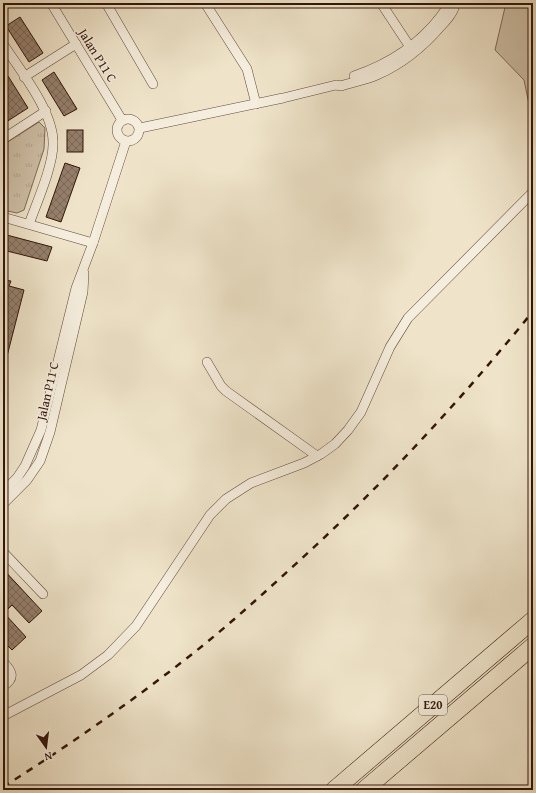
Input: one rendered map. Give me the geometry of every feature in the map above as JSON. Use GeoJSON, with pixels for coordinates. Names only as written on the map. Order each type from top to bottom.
{"type":"FeatureCollection","features":[{"type":"Feature","properties":{"kind":"highway","name":"E20"},"geometry":{"type":"LineString","coordinates":[[334,790],[533,620]]}},
{"type":"Feature","properties":{"kind":"highway","name":"E20"},"geometry":{"type":"LineString","coordinates":[[364,790],[533,646]]}},
{"type":"Feature","properties":{"kind":"street","name":"Jalan P11 C"},"geometry":{"type":"LineString","coordinates":[[51,3],[122,120]]}},
{"type":"Feature","properties":{"kind":"street"},"geometry":{"type":"LineString","coordinates":[[106,3],[153,84]]}},
{"type":"Feature","properties":{"kind":"street"},"geometry":{"type":"LineString","coordinates":[[205,3],[247,69],[256,104]]}},
{"type":"Feature","properties":{"kind":"street"},"geometry":{"type":"LineString","coordinates":[[381,3],[410,47]]}},
{"type":"Feature","properties":{"kind":"street"},"geometry":{"type":"LineString","coordinates":[[336,85],[339,81],[373,69],[393,59],[410,47],[430,29],[450,3]]}},
{"type":"Feature","properties":{"kind":"street"},"geometry":{"type":"LineString","coordinates":[[140,128],[256,104],[336,85],[341,86],[375,76],[404,60],[423,45],[435,34],[446,20],[455,6],[455,3]]}},
{"type":"Feature","properties":{"kind":"street"},"geometry":{"type":"LineString","coordinates":[[3,44],[6,56],[24,77],[46,111],[52,128],[54,143],[49,168],[29,224]]}},
{"type":"Feature","properties":{"kind":"street"},"geometry":{"type":"LineString","coordinates":[[24,77],[76,44]]}},
{"type":"Feature","properties":{"kind":"street"},"geometry":{"type":"LineString","coordinates":[[3,139],[46,111]]}},
{"type":"Feature","properties":{"kind":"street"},"geometry":{"type":"LineString","coordinates":[[127,119],[134,120],[136,122],[140,128],[140,132],[136,138],[130,141],[120,138],[117,131],[118,124],[122,120],[127,119]]}},
{"type":"Feature","properties":{"kind":"street","name":"Jalan P11 C"},"geometry":{"type":"LineString","coordinates":[[3,492],[17,478],[26,466],[41,430],[76,288],[84,270],[126,140]]}},
{"type":"Feature","properties":{"kind":"street"},"geometry":{"type":"LineString","coordinates":[[3,716],[80,675],[108,654],[136,626],[210,515],[226,499],[251,483],[304,463],[335,444],[348,430],[361,412],[390,347],[408,318],[533,192]]}},
{"type":"Feature","properties":{"kind":"street"},"geometry":{"type":"LineString","coordinates":[[3,218],[93,243]]}},
{"type":"Feature","properties":{"kind":"street","name":"Jalan P11 C"},"geometry":{"type":"LineString","coordinates":[[3,504],[27,480],[40,461],[50,432],[84,290],[84,270]]}},
{"type":"Feature","properties":{"kind":"street"},"geometry":{"type":"LineString","coordinates":[[207,362],[221,386],[226,391],[317,456]]}},
{"type":"Feature","properties":{"kind":"street"},"geometry":{"type":"LineString","coordinates":[[3,552],[43,594]]}},
{"type":"Feature","properties":{"kind":"street"},"geometry":{"type":"LineString","coordinates":[[3,662],[9,669],[11,677],[10,681],[3,686]]}},
{"type":"Feature","properties":{"kind":"green space"},"geometry":{"type":"Polygon","coordinates":[[[506,3],[533,3],[533,116],[531,114],[524,80],[495,50],[506,3]]]}},
{"type":"Feature","properties":{"kind":"green space"},"geometry":{"type":"Polygon","coordinates":[[[39,122],[45,128],[44,149],[24,210],[17,213],[3,210],[3,145],[39,122]]]}},
{"type":"Feature","properties":{"kind":"building"},"geometry":{"type":"Polygon","coordinates":[[[20,17],[43,53],[29,62],[6,26],[20,17]]]}},
{"type":"Feature","properties":{"kind":"building"},"geometry":{"type":"Polygon","coordinates":[[[54,72],[77,109],[64,116],[42,80],[54,72]]]}},
{"type":"Feature","properties":{"kind":"building"},"geometry":{"type":"Polygon","coordinates":[[[8,76],[28,108],[3,124],[3,79],[8,76]]]}},
{"type":"Feature","properties":{"kind":"building"},"geometry":{"type":"Polygon","coordinates":[[[67,130],[83,130],[83,152],[67,152],[67,130]]]}},
{"type":"Feature","properties":{"kind":"building"},"geometry":{"type":"Polygon","coordinates":[[[65,163],[80,168],[61,222],[46,217],[65,163]]]}},
{"type":"Feature","properties":{"kind":"building"},"geometry":{"type":"Polygon","coordinates":[[[3,234],[52,247],[47,261],[3,250],[3,234]]]}},
{"type":"Feature","properties":{"kind":"building"},"geometry":{"type":"Polygon","coordinates":[[[3,280],[11,281],[9,286],[24,290],[5,364],[3,364],[3,280]]]}},
{"type":"Feature","properties":{"kind":"building"},"geometry":{"type":"Polygon","coordinates":[[[3,569],[42,611],[29,623],[12,605],[4,613],[26,637],[12,650],[3,641],[3,569]]]}},
{"type":"Feature","properties":{"kind":"railway"},"geometry":{"type":"LineString","coordinates":[[3,787],[75,740],[145,690],[205,644],[260,597],[325,537],[398,465],[467,390],[533,311]]}}]}
